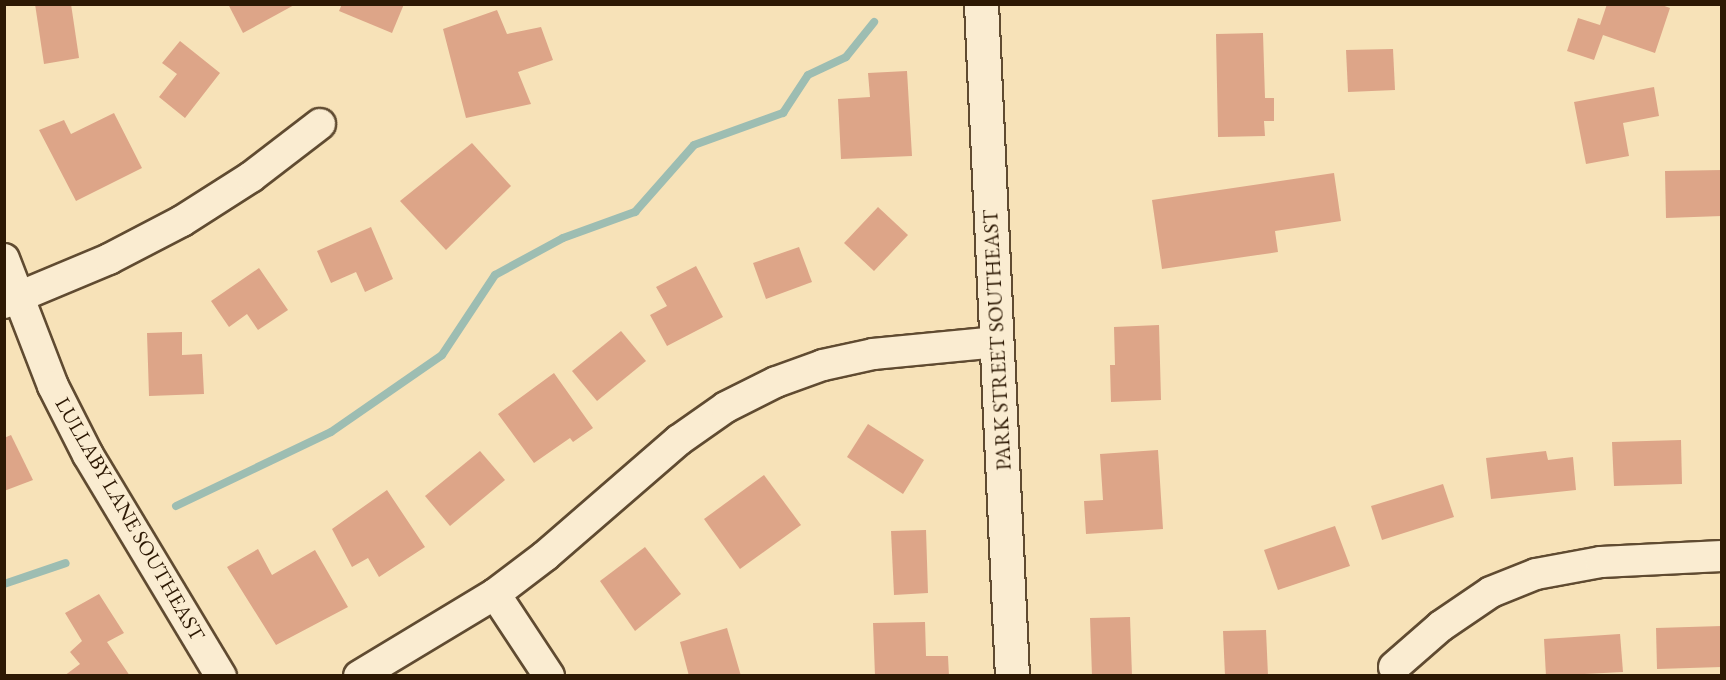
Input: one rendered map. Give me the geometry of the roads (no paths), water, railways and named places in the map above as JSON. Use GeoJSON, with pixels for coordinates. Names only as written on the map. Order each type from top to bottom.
{"type":"FeatureCollection","features":[{"type":"Feature","properties":{"kind":"main road","name":"PARK STREET SOUTHEAST"},"geometry":{"type":"LineString","coordinates":[[981,4],[1011,675]]}},
{"type":"Feature","properties":{"kind":"street"},"geometry":{"type":"LineString","coordinates":[[11,301],[109,259],[182,221],[251,177],[320,124]]}},
{"type":"Feature","properties":{"kind":"street","name":"LULLABY LANE SOUTHEAST"},"geometry":{"type":"LineString","coordinates":[[4,259],[11,301],[88,455],[221,675]]}},
{"type":"Feature","properties":{"kind":"street"},"geometry":{"type":"LineString","coordinates":[[359,675],[495,594],[545,556],[679,440],[736,402],[823,365],[873,354],[997,342]]}},
{"type":"Feature","properties":{"kind":"street"},"geometry":{"type":"LineString","coordinates":[[1394,667],[1441,626],[1491,592],[1536,574],[1601,562],[1722,556]]}},
{"type":"Feature","properties":{"kind":"street"},"geometry":{"type":"LineString","coordinates":[[495,594],[549,675]]}},
{"type":"Feature","properties":{"kind":"waterway"},"geometry":{"type":"LineString","coordinates":[[176,506],[331,432],[442,355],[495,275],[563,238],[635,212],[694,145],[783,113],[808,75],[846,57],[874,22]]}},
{"type":"Feature","properties":{"kind":"waterway"},"geometry":{"type":"LineString","coordinates":[[4,584],[66,563]]}}]}
